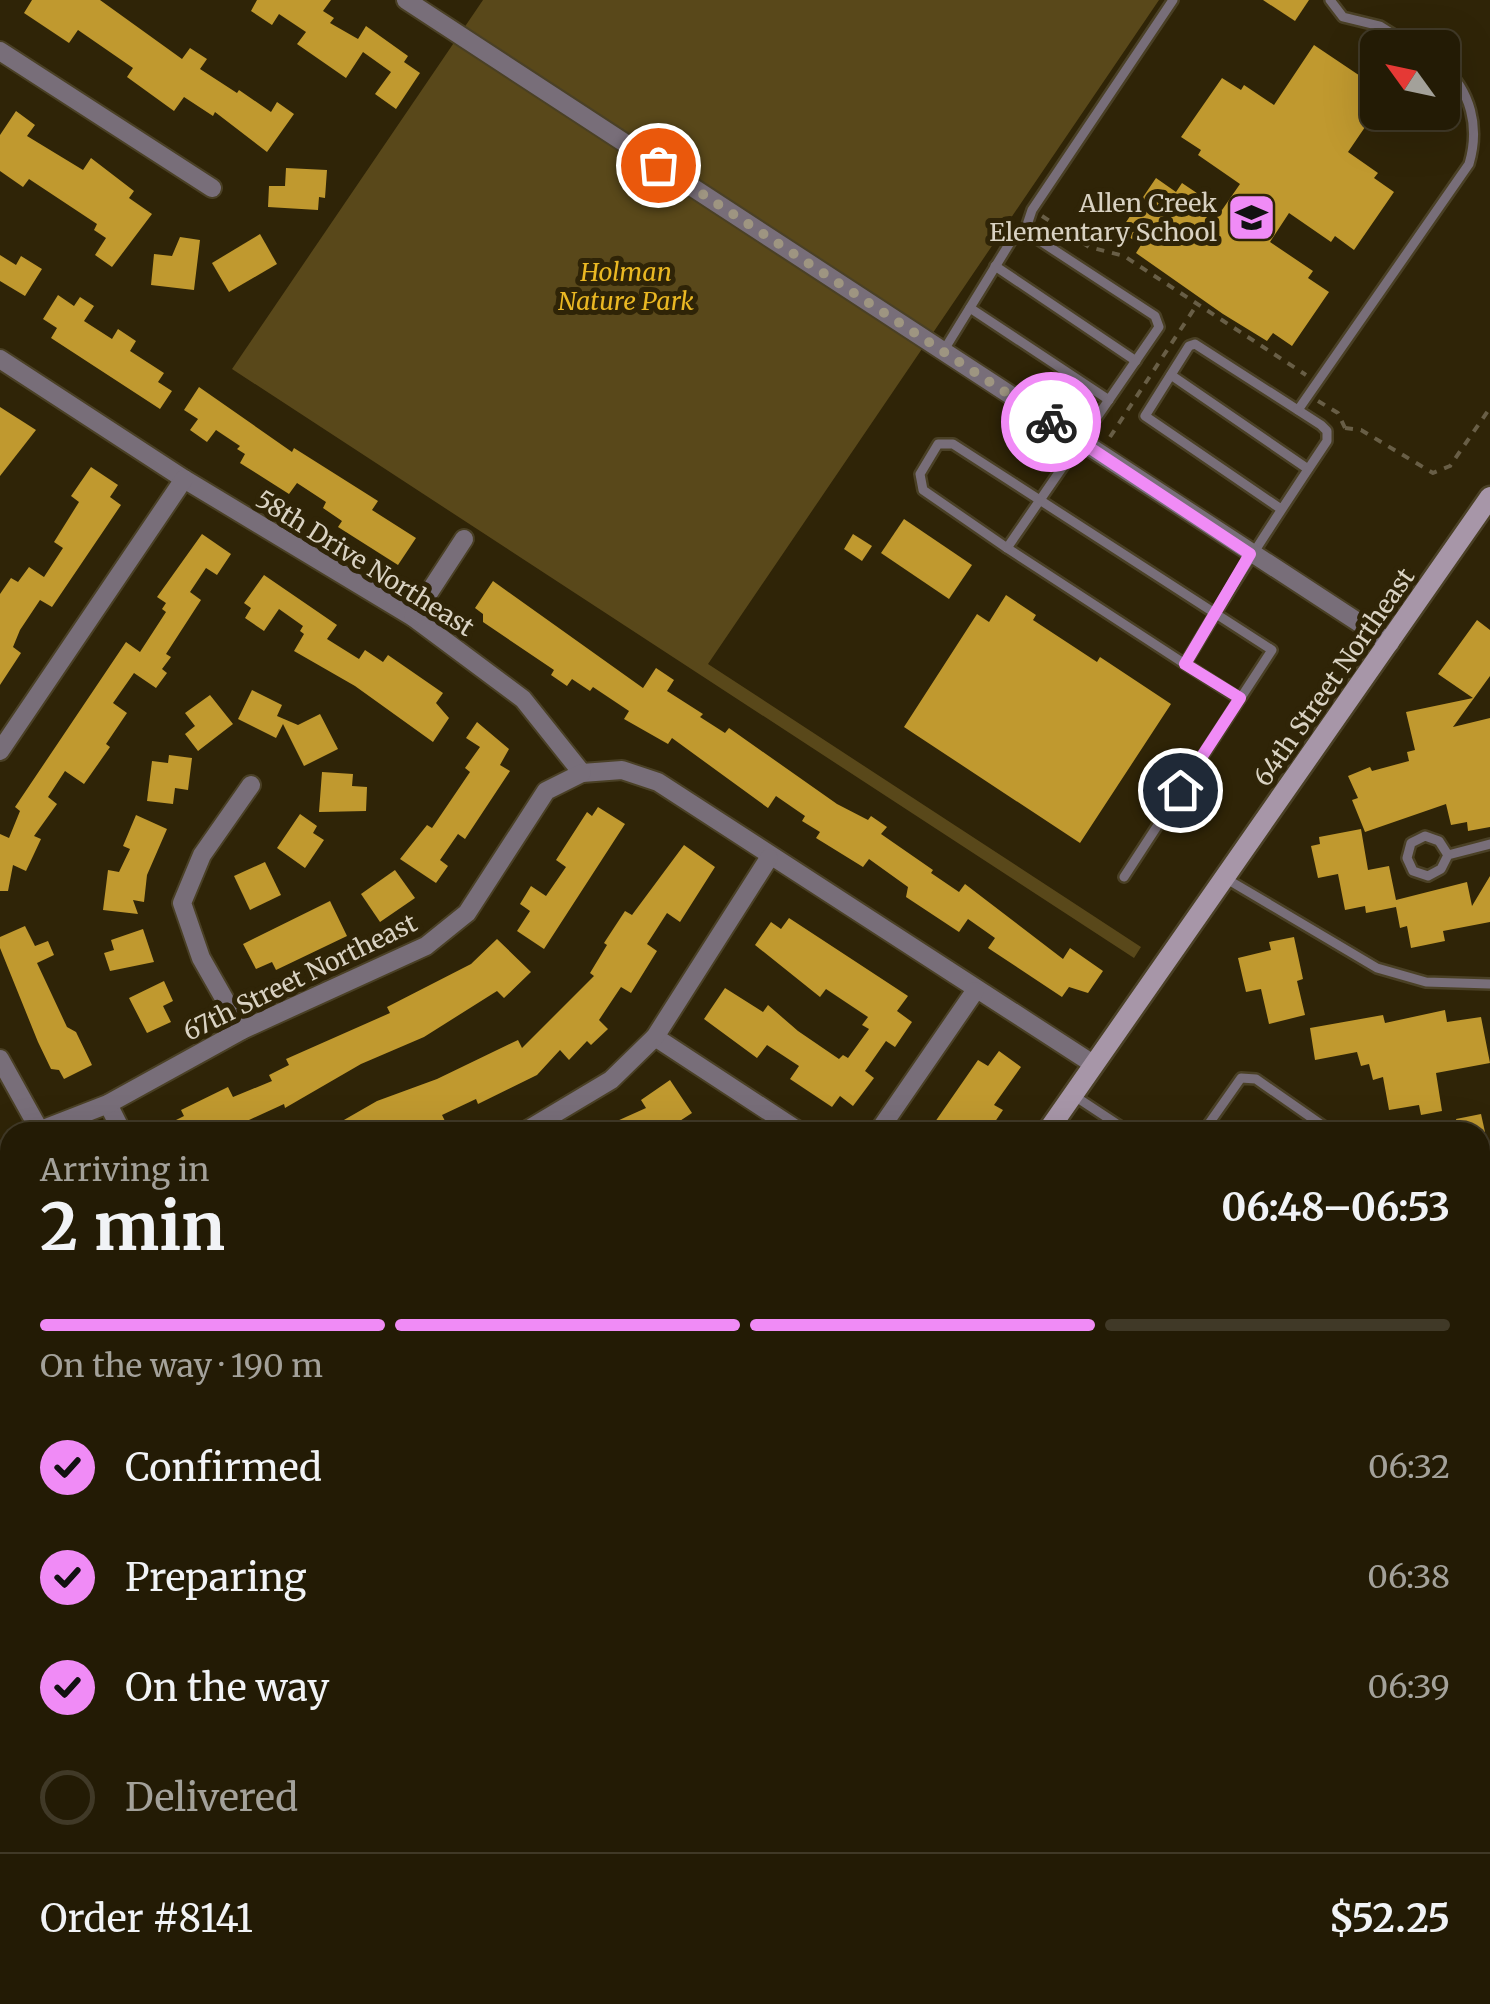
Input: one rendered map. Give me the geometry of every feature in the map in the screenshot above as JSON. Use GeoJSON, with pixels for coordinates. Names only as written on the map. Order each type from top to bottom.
{"type":"FeatureCollection","features":[{"type":"Feature","properties":{"kind":"main road","name":"64th Street Northeast"},"geometry":{"type":"LineString","coordinates":[[1054,1122],[1490,497]]}},
{"type":"Feature","properties":{"kind":"street"},"geometry":{"type":"LineString","coordinates":[[406,0],[1390,643]]}},
{"type":"Feature","properties":{"kind":"street"},"geometry":{"type":"LineString","coordinates":[[0,51],[212,188]]}},
{"type":"Feature","properties":{"kind":"street","name":"58th Drive Northeast"},"geometry":{"type":"LineString","coordinates":[[0,360],[184,479],[413,617],[523,699],[582,773]]}},
{"type":"Feature","properties":{"kind":"street"},"geometry":{"type":"LineString","coordinates":[[0,751],[184,479]]}},
{"type":"Feature","properties":{"kind":"street"},"geometry":{"type":"LineString","coordinates":[[413,617],[464,539]]}},
{"type":"Feature","properties":{"kind":"street"},"geometry":{"type":"LineString","coordinates":[[582,773],[622,770],[658,782],[974,991],[1093,1064]]}},
{"type":"Feature","properties":{"kind":"street","name":"67th Street Northeast"},"geometry":{"type":"LineString","coordinates":[[63,1122],[108,1104],[242,1030],[426,946],[467,913],[546,791],[582,773]]}},
{"type":"Feature","properties":{"kind":"street"},"geometry":{"type":"LineString","coordinates":[[242,1030],[201,958],[182,903],[202,855],[250,785]]}},
{"type":"Feature","properties":{"kind":"street"},"geometry":{"type":"LineString","coordinates":[[541,1122],[611,1080],[654,1037],[769,858]]}},
{"type":"Feature","properties":{"kind":"street"},"geometry":{"type":"LineString","coordinates":[[885,1122],[974,991]]}},
{"type":"Feature","properties":{"kind":"street"},"geometry":{"type":"LineString","coordinates":[[654,1037],[785,1122]]}},
{"type":"Feature","properties":{"kind":"street"},"geometry":{"type":"LineString","coordinates":[[0,1059],[33,1122]]}},
{"type":"Feature","properties":{"kind":"street"},"geometry":{"type":"LineString","coordinates":[[108,1104],[117,1122]]}},
{"type":"Feature","properties":{"kind":"lane"},"geometry":{"type":"LineString","coordinates":[[943,351],[1011,240],[1026,231],[1032,210],[1173,0]]}},
{"type":"Feature","properties":{"kind":"lane"},"geometry":{"type":"LineString","coordinates":[[1330,0],[1343,17],[1386,30]]}},
{"type":"Feature","properties":{"kind":"lane"},"geometry":{"type":"LineString","coordinates":[[1298,410],[1469,164],[1474,147],[1464,84],[1460,81]]}},
{"type":"Feature","properties":{"kind":"lane"},"geometry":{"type":"LineString","coordinates":[[1007,548],[1160,326],[1156,316],[1026,231]]}},
{"type":"Feature","properties":{"kind":"lane"},"geometry":{"type":"LineString","coordinates":[[995,266],[1136,361]]}},
{"type":"Feature","properties":{"kind":"lane"},"geometry":{"type":"LineString","coordinates":[[970,308],[1110,400]]}},
{"type":"Feature","properties":{"kind":"lane"},"geometry":{"type":"LineString","coordinates":[[1185,664],[1250,554],[1282,510],[1327,441],[1327,431],[1298,410],[1195,344],[1189,346],[1144,416],[1282,510]]}},
{"type":"Feature","properties":{"kind":"lane"},"geometry":{"type":"LineString","coordinates":[[1170,375],[1308,469]]}},
{"type":"Feature","properties":{"kind":"lane"},"geometry":{"type":"LineString","coordinates":[[1124,877],[1272,650],[953,444],[938,444],[920,474],[923,490],[1240,698]]}},
{"type":"Feature","properties":{"kind":"lane"},"geometry":{"type":"LineString","coordinates":[[1448,855],[1439,841],[1425,836],[1411,844],[1406,858],[1414,871],[1428,876],[1441,869],[1448,855],[1490,844]]}},
{"type":"Feature","properties":{"kind":"lane"},"geometry":{"type":"LineString","coordinates":[[1223,877],[1377,968],[1426,982],[1490,984]]}},
{"type":"Feature","properties":{"kind":"lane"},"geometry":{"type":"LineString","coordinates":[[1210,1122],[1241,1078],[1256,1079],[1318,1122]]}},
{"type":"Feature","properties":{"kind":"lane"},"geometry":{"type":"LineString","coordinates":[[1072,1094],[1115,1122]]}},
{"type":"Feature","properties":{"kind":"path"},"geometry":{"type":"LineString","coordinates":[[1032,210],[1089,247],[1124,256],[1303,369],[1310,392],[1338,414],[1345,428]]}},
{"type":"Feature","properties":{"kind":"path"},"geometry":{"type":"LineString","coordinates":[[1100,453],[1198,302]]}},
{"type":"Feature","properties":{"kind":"path"},"geometry":{"type":"LineString","coordinates":[[1327,431],[1361,430],[1433,473],[1450,466],[1490,408]]}},
{"type":"Feature","properties":{"kind":"green space","name":"Holman Nature Park"},"geometry":{"type":"Polygon","coordinates":[[[483,0],[1159,0],[708,664],[1141,947],[1134,958],[232,369],[483,0]]]}},
{"type":"Feature","properties":{"kind":"building"},"geometry":{"type":"Polygon","coordinates":[[[32,0],[100,0],[182,59],[190,48],[207,59],[200,69],[237,93],[239,90],[271,112],[277,102],[294,114],[267,152],[215,112],[213,116],[184,97],[174,111],[127,77],[133,68],[78,30],[69,43],[24,13],[32,0]]]}},
{"type":"Feature","properties":{"kind":"building"},"geometry":{"type":"Polygon","coordinates":[[[257,0],[331,0],[323,11],[334,18],[330,23],[358,39],[366,26],[408,56],[404,62],[420,73],[396,109],[375,94],[391,72],[363,52],[346,78],[297,44],[306,32],[279,14],[272,25],[251,11],[257,0]]]}},
{"type":"Feature","properties":{"kind":"building"},"geometry":{"type":"Polygon","coordinates":[[[1263,0],[1309,0],[1295,21],[1263,0]]]}},
{"type":"Feature","properties":{"kind":"building"},"geometry":{"type":"Polygon","coordinates":[[[1314,45],[1360,76],[1363,130],[1348,152],[1378,173],[1374,178],[1394,192],[1354,250],[1335,236],[1331,242],[1289,213],[1270,242],[1313,271],[1308,278],[1329,292],[1292,346],[1273,333],[1267,341],[1223,314],[1136,253],[1141,245],[1120,231],[1156,178],[1176,192],[1182,183],[1222,210],[1240,184],[1198,155],[1201,150],[1181,137],[1222,78],[1241,90],[1244,85],[1274,105],[1314,45]]]}},
{"type":"Feature","properties":{"kind":"building"},"geometry":{"type":"Polygon","coordinates":[[[16,111],[35,125],[27,136],[83,170],[91,158],[134,191],[129,198],[152,214],[112,267],[95,255],[106,238],[94,230],[97,224],[29,179],[23,187],[0,171],[0,135],[16,111]]]}},
{"type":"Feature","properties":{"kind":"building"},"geometry":{"type":"Polygon","coordinates":[[[286,168],[327,170],[325,198],[319,197],[318,210],[268,207],[269,186],[285,186],[286,168]]]}},
{"type":"Feature","properties":{"kind":"building"},"geometry":{"type":"Polygon","coordinates":[[[260,234],[277,264],[229,292],[212,263],[260,234]]]}},
{"type":"Feature","properties":{"kind":"building"},"geometry":{"type":"Polygon","coordinates":[[[180,237],[200,240],[194,290],[151,285],[154,254],[172,256],[180,237]]]}},
{"type":"Feature","properties":{"kind":"building"},"geometry":{"type":"Polygon","coordinates":[[[0,255],[16,265],[21,256],[42,269],[25,296],[0,281],[0,255]]]}},
{"type":"Feature","properties":{"kind":"building"},"geometry":{"type":"Polygon","coordinates":[[[58,295],[74,306],[80,297],[94,306],[84,321],[112,339],[118,329],[136,341],[130,351],[164,373],[158,382],[172,391],[160,409],[51,338],[57,328],[43,319],[58,295]]]}},
{"type":"Feature","properties":{"kind":"building"},"geometry":{"type":"Polygon","coordinates":[[[199,387],[292,452],[294,448],[378,501],[372,510],[416,538],[398,565],[338,527],[342,521],[323,508],[326,502],[297,483],[289,494],[240,463],[245,454],[237,449],[240,446],[216,430],[207,442],[190,430],[198,419],[184,410],[199,387]]]}},
{"type":"Feature","properties":{"kind":"building"},"geometry":{"type":"Polygon","coordinates":[[[0,407],[36,430],[0,476],[0,407]]]}},
{"type":"Feature","properties":{"kind":"building"},"geometry":{"type":"Polygon","coordinates":[[[91,467],[118,485],[110,497],[121,505],[52,607],[40,600],[13,647],[21,653],[0,685],[0,594],[11,578],[18,582],[29,567],[44,577],[63,548],[54,542],[79,502],[71,496],[91,467]]]}},
{"type":"Feature","properties":{"kind":"building"},"geometry":{"type":"Polygon","coordinates":[[[904,519],[972,565],[949,599],[881,553],[904,519]]]}},
{"type":"Feature","properties":{"kind":"building"},"geometry":{"type":"Polygon","coordinates":[[[202,534],[231,554],[217,575],[206,568],[190,592],[201,600],[166,654],[171,657],[162,669],[167,673],[156,688],[134,673],[113,703],[127,713],[106,744],[110,747],[84,784],[65,771],[48,797],[57,804],[34,836],[41,839],[26,871],[13,865],[8,891],[0,891],[0,834],[9,838],[20,811],[15,807],[126,642],[140,652],[166,612],[162,609],[166,603],[157,597],[202,534]]]}},
{"type":"Feature","properties":{"kind":"building"},"geometry":{"type":"Polygon","coordinates":[[[853,534],[872,546],[862,561],[844,549],[853,534]]]}},
{"type":"Feature","properties":{"kind":"building"},"geometry":{"type":"Polygon","coordinates":[[[264,575],[337,625],[327,639],[359,659],[365,650],[383,662],[388,655],[443,693],[436,703],[449,718],[433,742],[355,686],[294,651],[304,634],[300,631],[303,626],[279,609],[264,631],[245,618],[251,608],[244,603],[264,575]]]}},
{"type":"Feature","properties":{"kind":"building"},"geometry":{"type":"Polygon","coordinates":[[[493,581],[643,688],[656,668],[674,680],[667,691],[703,714],[700,717],[725,733],[729,728],[837,804],[868,820],[871,816],[887,827],[881,834],[933,870],[931,873],[959,892],[965,884],[1063,959],[1070,948],[1103,971],[1088,993],[1069,987],[1062,997],[988,948],[995,938],[968,919],[959,932],[906,897],[908,887],[869,859],[863,867],[816,838],[820,832],[802,821],[805,816],[776,796],[768,808],[672,738],[668,744],[624,719],[629,711],[593,687],[590,691],[572,679],[567,686],[551,675],[554,670],[483,622],[483,614],[475,608],[493,581]]]}},
{"type":"Feature","properties":{"kind":"building"},"geometry":{"type":"Polygon","coordinates":[[[1006,595],[1036,615],[1033,620],[1097,662],[1100,657],[1171,704],[1080,843],[904,727],[977,614],[989,622],[1006,595]]]}},
{"type":"Feature","properties":{"kind":"building"},"geometry":{"type":"Polygon","coordinates":[[[1477,620],[1490,630],[1490,676],[1453,727],[1490,718],[1490,827],[1468,831],[1467,822],[1451,825],[1446,804],[1365,832],[1352,800],[1358,798],[1348,776],[1370,767],[1372,771],[1409,761],[1407,752],[1415,750],[1406,712],[1473,698],[1438,674],[1477,620]]]}},
{"type":"Feature","properties":{"kind":"building"},"geometry":{"type":"Polygon","coordinates":[[[252,690],[282,705],[277,716],[298,725],[320,714],[338,749],[304,766],[283,724],[276,738],[238,719],[252,690]]]}},
{"type":"Feature","properties":{"kind":"building"},"geometry":{"type":"Polygon","coordinates":[[[210,695],[233,724],[198,751],[185,734],[195,726],[185,713],[210,695]]]}},
{"type":"Feature","properties":{"kind":"building"},"geometry":{"type":"Polygon","coordinates":[[[477,722],[509,749],[500,765],[510,771],[465,839],[458,834],[440,860],[448,866],[436,883],[400,859],[427,825],[432,828],[470,772],[465,768],[480,747],[466,738],[477,722]]]}},
{"type":"Feature","properties":{"kind":"building"},"geometry":{"type":"Polygon","coordinates":[[[169,755],[192,758],[188,790],[175,788],[173,804],[147,801],[152,761],[168,763],[169,755]]]}},
{"type":"Feature","properties":{"kind":"building"},"geometry":{"type":"Polygon","coordinates":[[[322,772],[353,774],[352,786],[367,787],[366,811],[319,812],[322,772]]]}},
{"type":"Feature","properties":{"kind":"building"},"geometry":{"type":"Polygon","coordinates":[[[598,807],[625,824],[544,949],[517,931],[530,911],[520,904],[531,886],[546,896],[566,867],[556,860],[587,812],[592,816],[598,807]]]}},
{"type":"Feature","properties":{"kind":"building"},"geometry":{"type":"Polygon","coordinates":[[[300,814],[317,826],[313,833],[324,840],[305,868],[277,848],[300,814]]]}},
{"type":"Feature","properties":{"kind":"building"},"geometry":{"type":"Polygon","coordinates":[[[136,815],[167,829],[147,875],[144,902],[133,900],[138,914],[103,910],[108,870],[119,872],[130,849],[123,846],[136,815]]]}},
{"type":"Feature","properties":{"kind":"building"},"geometry":{"type":"Polygon","coordinates":[[[1361,829],[1368,870],[1389,866],[1396,900],[1467,882],[1472,906],[1490,876],[1490,922],[1443,931],[1445,941],[1411,948],[1407,926],[1400,928],[1396,907],[1366,913],[1365,906],[1345,910],[1338,874],[1318,878],[1311,846],[1320,844],[1319,837],[1361,829]]]}},
{"type":"Feature","properties":{"kind":"building"},"geometry":{"type":"Polygon","coordinates":[[[684,845],[715,867],[680,922],[667,913],[647,944],[657,951],[631,993],[621,987],[599,1020],[608,1029],[591,1045],[587,1041],[569,1060],[560,1050],[537,1075],[478,1104],[476,1099],[442,1115],[443,1122],[340,1122],[377,1101],[437,1079],[518,1040],[522,1048],[594,976],[590,973],[607,945],[604,943],[625,911],[632,915],[684,845]]]}},
{"type":"Feature","properties":{"kind":"building"},"geometry":{"type":"Polygon","coordinates":[[[265,862],[281,895],[250,910],[234,876],[265,862]]]}},
{"type":"Feature","properties":{"kind":"building"},"geometry":{"type":"Polygon","coordinates":[[[395,870],[415,898],[380,922],[361,894],[395,870]]]}},
{"type":"Feature","properties":{"kind":"building"},"geometry":{"type":"Polygon","coordinates":[[[330,901],[347,936],[276,970],[272,962],[256,969],[243,944],[330,901]]]}},
{"type":"Feature","properties":{"kind":"building"},"geometry":{"type":"Polygon","coordinates":[[[789,918],[908,996],[897,1011],[912,1022],[895,1047],[886,1041],[865,1071],[874,1078],[853,1106],[840,1096],[832,1107],[790,1079],[799,1066],[767,1045],[757,1058],[704,1019],[725,988],[763,1012],[768,1005],[839,1059],[843,1055],[848,1058],[869,1029],[862,1025],[868,1017],[826,989],[820,997],[755,945],[771,922],[781,929],[789,918]]]}},
{"type":"Feature","properties":{"kind":"building"},"geometry":{"type":"Polygon","coordinates":[[[25,926],[35,946],[48,941],[54,955],[37,963],[67,1027],[76,1032],[92,1065],[64,1079],[59,1070],[51,1069],[0,948],[0,937],[25,926]]]}},
{"type":"Feature","properties":{"kind":"building"},"geometry":{"type":"Polygon","coordinates":[[[143,929],[154,962],[110,971],[104,953],[114,950],[111,940],[143,929]]]}},
{"type":"Feature","properties":{"kind":"building"},"geometry":{"type":"Polygon","coordinates":[[[1294,937],[1303,979],[1297,981],[1305,1015],[1269,1024],[1261,989],[1246,992],[1238,958],[1271,950],[1269,942],[1294,937]]]}},
{"type":"Feature","properties":{"kind":"building"},"geometry":{"type":"Polygon","coordinates":[[[497,939],[531,972],[504,998],[497,991],[424,1037],[361,1064],[285,1108],[284,1104],[245,1122],[172,1122],[184,1116],[181,1110],[228,1087],[233,1097],[272,1081],[269,1075],[289,1065],[286,1059],[390,1013],[387,1007],[471,964],[497,939]]]}},
{"type":"Feature","properties":{"kind":"building"},"geometry":{"type":"Polygon","coordinates":[[[164,981],[173,1001],[163,1006],[171,1022],[147,1033],[129,998],[164,981]]]}},
{"type":"Feature","properties":{"kind":"building"},"geometry":{"type":"Polygon","coordinates":[[[1445,1010],[1447,1022],[1481,1017],[1490,1063],[1436,1073],[1442,1111],[1421,1115],[1419,1105],[1389,1110],[1383,1077],[1373,1080],[1369,1064],[1361,1066],[1357,1052],[1315,1060],[1310,1028],[1383,1015],[1385,1023],[1445,1010]]]}},
{"type":"Feature","properties":{"kind":"building"},"geometry":{"type":"Polygon","coordinates":[[[999,1051],[1021,1067],[994,1105],[1003,1110],[995,1122],[935,1122],[978,1060],[988,1066],[999,1051]]]}},
{"type":"Feature","properties":{"kind":"building"},"geometry":{"type":"Polygon","coordinates":[[[670,1080],[692,1113],[678,1122],[618,1122],[646,1108],[641,1100],[670,1080]]]}},
{"type":"Feature","properties":{"kind":"building"},"geometry":{"type":"Polygon","coordinates":[[[1481,1114],[1483,1122],[1457,1122],[1456,1119],[1481,1114]]]}},
{"type":"Feature","properties":{"kind":"way so far"},"geometry":{"type":"LineString","coordinates":[[658,165],[1051,422]]}},
{"type":"Feature","properties":{"kind":"place","name":"Allen Creek Elementary School"},"geometry":{"type":"Point","coordinates":[1252,217]}},
{"type":"Feature","properties":{"kind":"route"},"geometry":{"type":"LineString","coordinates":[[1051,422],[1250,554],[1185,664],[1240,698],[1180,790]]}}]}
